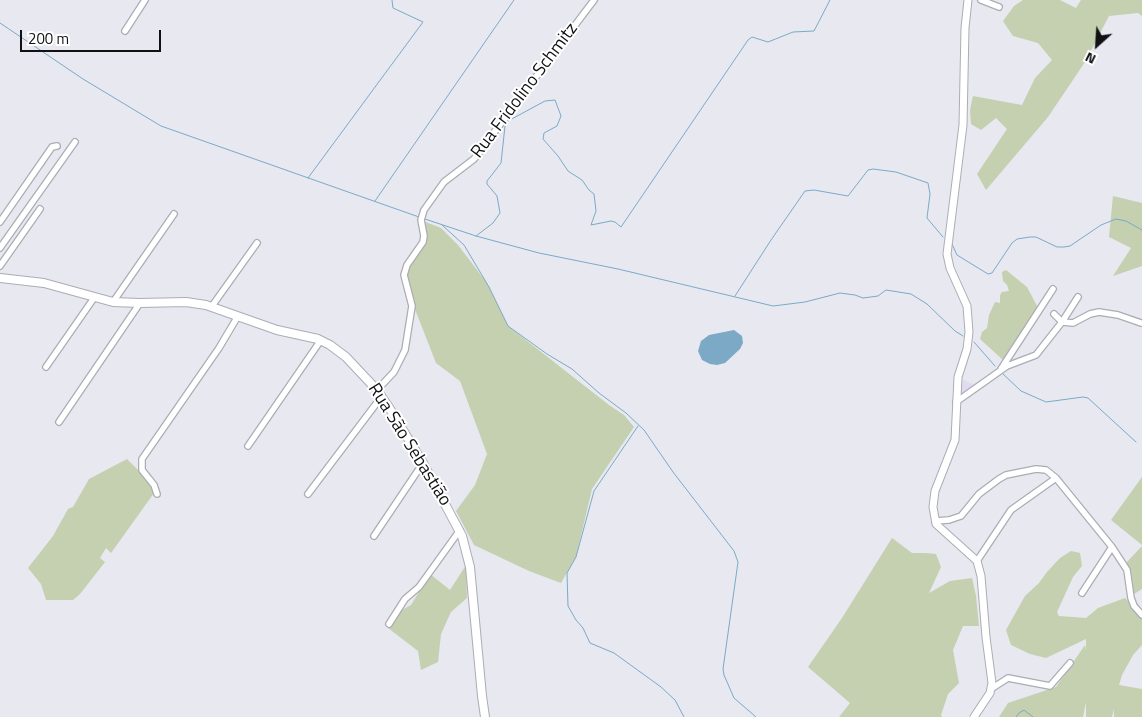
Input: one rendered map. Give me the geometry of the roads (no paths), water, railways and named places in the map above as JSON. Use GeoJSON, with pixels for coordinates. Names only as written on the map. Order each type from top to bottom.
{"type":"FeatureCollection","features":[{"type":"Feature","properties":{"kind":"main road","name":"Rua São Sebastião"},"geometry":{"type":"LineString","coordinates":[[0,278],[44,283],[113,302],[186,302],[212,306],[277,330],[321,340],[346,357],[379,393],[422,462],[460,530],[470,567],[485,717]]}},
{"type":"Feature","properties":{"kind":"street"},"geometry":{"type":"LineString","coordinates":[[125,31],[145,0]]}},
{"type":"Feature","properties":{"kind":"street","name":"Rua Fridolino Schmitz"},"geometry":{"type":"LineString","coordinates":[[308,494],[394,372],[405,350],[412,303],[404,281],[404,275],[407,265],[423,242],[421,216],[444,182],[476,156],[594,0]]}},
{"type":"Feature","properties":{"kind":"street"},"geometry":{"type":"LineString","coordinates":[[968,0],[965,21],[963,125],[947,254],[950,268],[965,299],[969,324],[969,341],[958,377],[954,445],[933,496],[933,512],[939,527],[977,561],[982,580],[986,637],[992,675],[991,689]]}},
{"type":"Feature","properties":{"kind":"street"},"geometry":{"type":"LineString","coordinates":[[980,0],[999,7]]}},
{"type":"Feature","properties":{"kind":"street"},"geometry":{"type":"LineString","coordinates":[[0,248],[75,142]]}},
{"type":"Feature","properties":{"kind":"street"},"geometry":{"type":"LineString","coordinates":[[0,222],[52,147],[57,146]]}},
{"type":"Feature","properties":{"kind":"street"},"geometry":{"type":"LineString","coordinates":[[0,266],[40,209]]}},
{"type":"Feature","properties":{"kind":"street"},"geometry":{"type":"LineString","coordinates":[[113,302],[174,214]]}},
{"type":"Feature","properties":{"kind":"street"},"geometry":{"type":"LineString","coordinates":[[212,306],[256,243]]}},
{"type":"Feature","properties":{"kind":"street"},"geometry":{"type":"LineString","coordinates":[[998,372],[1053,289]]}},
{"type":"Feature","properties":{"kind":"street"},"geometry":{"type":"LineString","coordinates":[[956,402],[1007,366],[1036,355],[1062,322],[1078,297]]}},
{"type":"Feature","properties":{"kind":"street"},"geometry":{"type":"LineString","coordinates":[[46,367],[94,298]]}},
{"type":"Feature","properties":{"kind":"street"},"geometry":{"type":"LineString","coordinates":[[59,422],[140,303]]}},
{"type":"Feature","properties":{"kind":"street"},"geometry":{"type":"LineString","coordinates":[[1054,314],[1062,322],[1073,323],[1090,314],[1099,312],[1141,322]]}},
{"type":"Feature","properties":{"kind":"street"},"geometry":{"type":"LineString","coordinates":[[157,494],[154,485],[142,470],[142,459],[219,348],[238,316]]}},
{"type":"Feature","properties":{"kind":"street"},"geometry":{"type":"LineString","coordinates":[[248,446],[321,340]]}},
{"type":"Feature","properties":{"kind":"street"},"geometry":{"type":"LineString","coordinates":[[392,504],[422,462]]}},
{"type":"Feature","properties":{"kind":"street"},"geometry":{"type":"LineString","coordinates":[[374,536],[422,462]]}},
{"type":"Feature","properties":{"kind":"street"},"geometry":{"type":"LineString","coordinates":[[935,521],[949,520],[961,516],[979,494],[1009,474],[1040,469],[1047,471],[1056,478],[1112,547],[1126,570],[1134,606],[1142,615]]}},
{"type":"Feature","properties":{"kind":"street"},"geometry":{"type":"LineString","coordinates":[[977,561],[1011,510],[1056,478]]}},
{"type":"Feature","properties":{"kind":"street"},"geometry":{"type":"LineString","coordinates":[[389,624],[405,600],[419,587],[460,530]]}},
{"type":"Feature","properties":{"kind":"street"},"geometry":{"type":"LineString","coordinates":[[1082,592],[1112,547]]}},
{"type":"Feature","properties":{"kind":"street"},"geometry":{"type":"LineString","coordinates":[[974,717],[991,689],[1008,678],[1050,686],[1070,663]]}},
{"type":"Feature","properties":{"kind":"water"},"geometry":{"type":"Polygon","coordinates":[[[734,330],[742,336],[743,343],[740,349],[725,363],[717,365],[702,360],[698,351],[701,341],[709,335],[734,330]]]}},
{"type":"Feature","properties":{"kind":"waterway"},"geometry":{"type":"LineString","coordinates":[[308,178],[423,22],[393,8],[392,0]]}},
{"type":"Feature","properties":{"kind":"waterway"},"geometry":{"type":"LineString","coordinates":[[375,201],[514,0]]}},
{"type":"Feature","properties":{"kind":"waterway"},"geometry":{"type":"LineString","coordinates":[[476,236],[493,223],[500,213],[497,196],[487,184],[487,181],[501,163],[505,126],[508,121],[545,101],[555,100],[561,116],[557,126],[544,133],[543,139],[568,171],[582,180],[594,194],[596,211],[591,225],[611,221],[621,227],[748,40],[752,37],[768,42],[793,32],[814,31],[830,0]]}},
{"type":"Feature","properties":{"kind":"waterway"},"geometry":{"type":"LineString","coordinates":[[0,23],[83,79],[161,126],[419,217]]}},
{"type":"Feature","properties":{"kind":"waterway"},"geometry":{"type":"LineString","coordinates":[[735,296],[805,191],[814,190],[848,196],[868,170],[896,172],[928,183],[930,194],[927,218],[943,237]]}},
{"type":"Feature","properties":{"kind":"waterway"},"geometry":{"type":"LineString","coordinates":[[425,219],[476,236],[539,253],[618,269],[773,306],[805,302],[840,293],[863,298],[878,296],[886,290],[911,294],[927,304],[955,331],[963,336]]}},
{"type":"Feature","properties":{"kind":"waterway"},"geometry":{"type":"LineString","coordinates":[[951,242],[957,255],[988,274],[992,273],[1012,243],[1017,239],[1036,237],[1057,247],[1070,246],[1101,225],[1116,219],[1126,221],[1142,230]]}},
{"type":"Feature","properties":{"kind":"waterway"},"geometry":{"type":"LineString","coordinates":[[442,225],[464,245],[489,287],[508,326],[572,369],[644,430],[673,472],[734,551],[738,562],[723,669],[734,698],[756,717]]}},
{"type":"Feature","properties":{"kind":"waterway"},"geometry":{"type":"LineString","coordinates":[[974,342],[995,366]]}},
{"type":"Feature","properties":{"kind":"waterway"},"geometry":{"type":"LineString","coordinates":[[1002,373],[1021,391],[1046,402],[1088,398],[1136,442]]}},
{"type":"Feature","properties":{"kind":"waterway"},"geometry":{"type":"LineString","coordinates":[[638,426],[594,491],[576,557],[567,573],[568,606],[583,628],[590,643],[614,653],[661,687],[675,700],[684,717]]}},
{"type":"Feature","properties":{"kind":"waterway"},"geometry":{"type":"LineString","coordinates":[[1016,717],[1024,710],[1033,717]]}}]}
